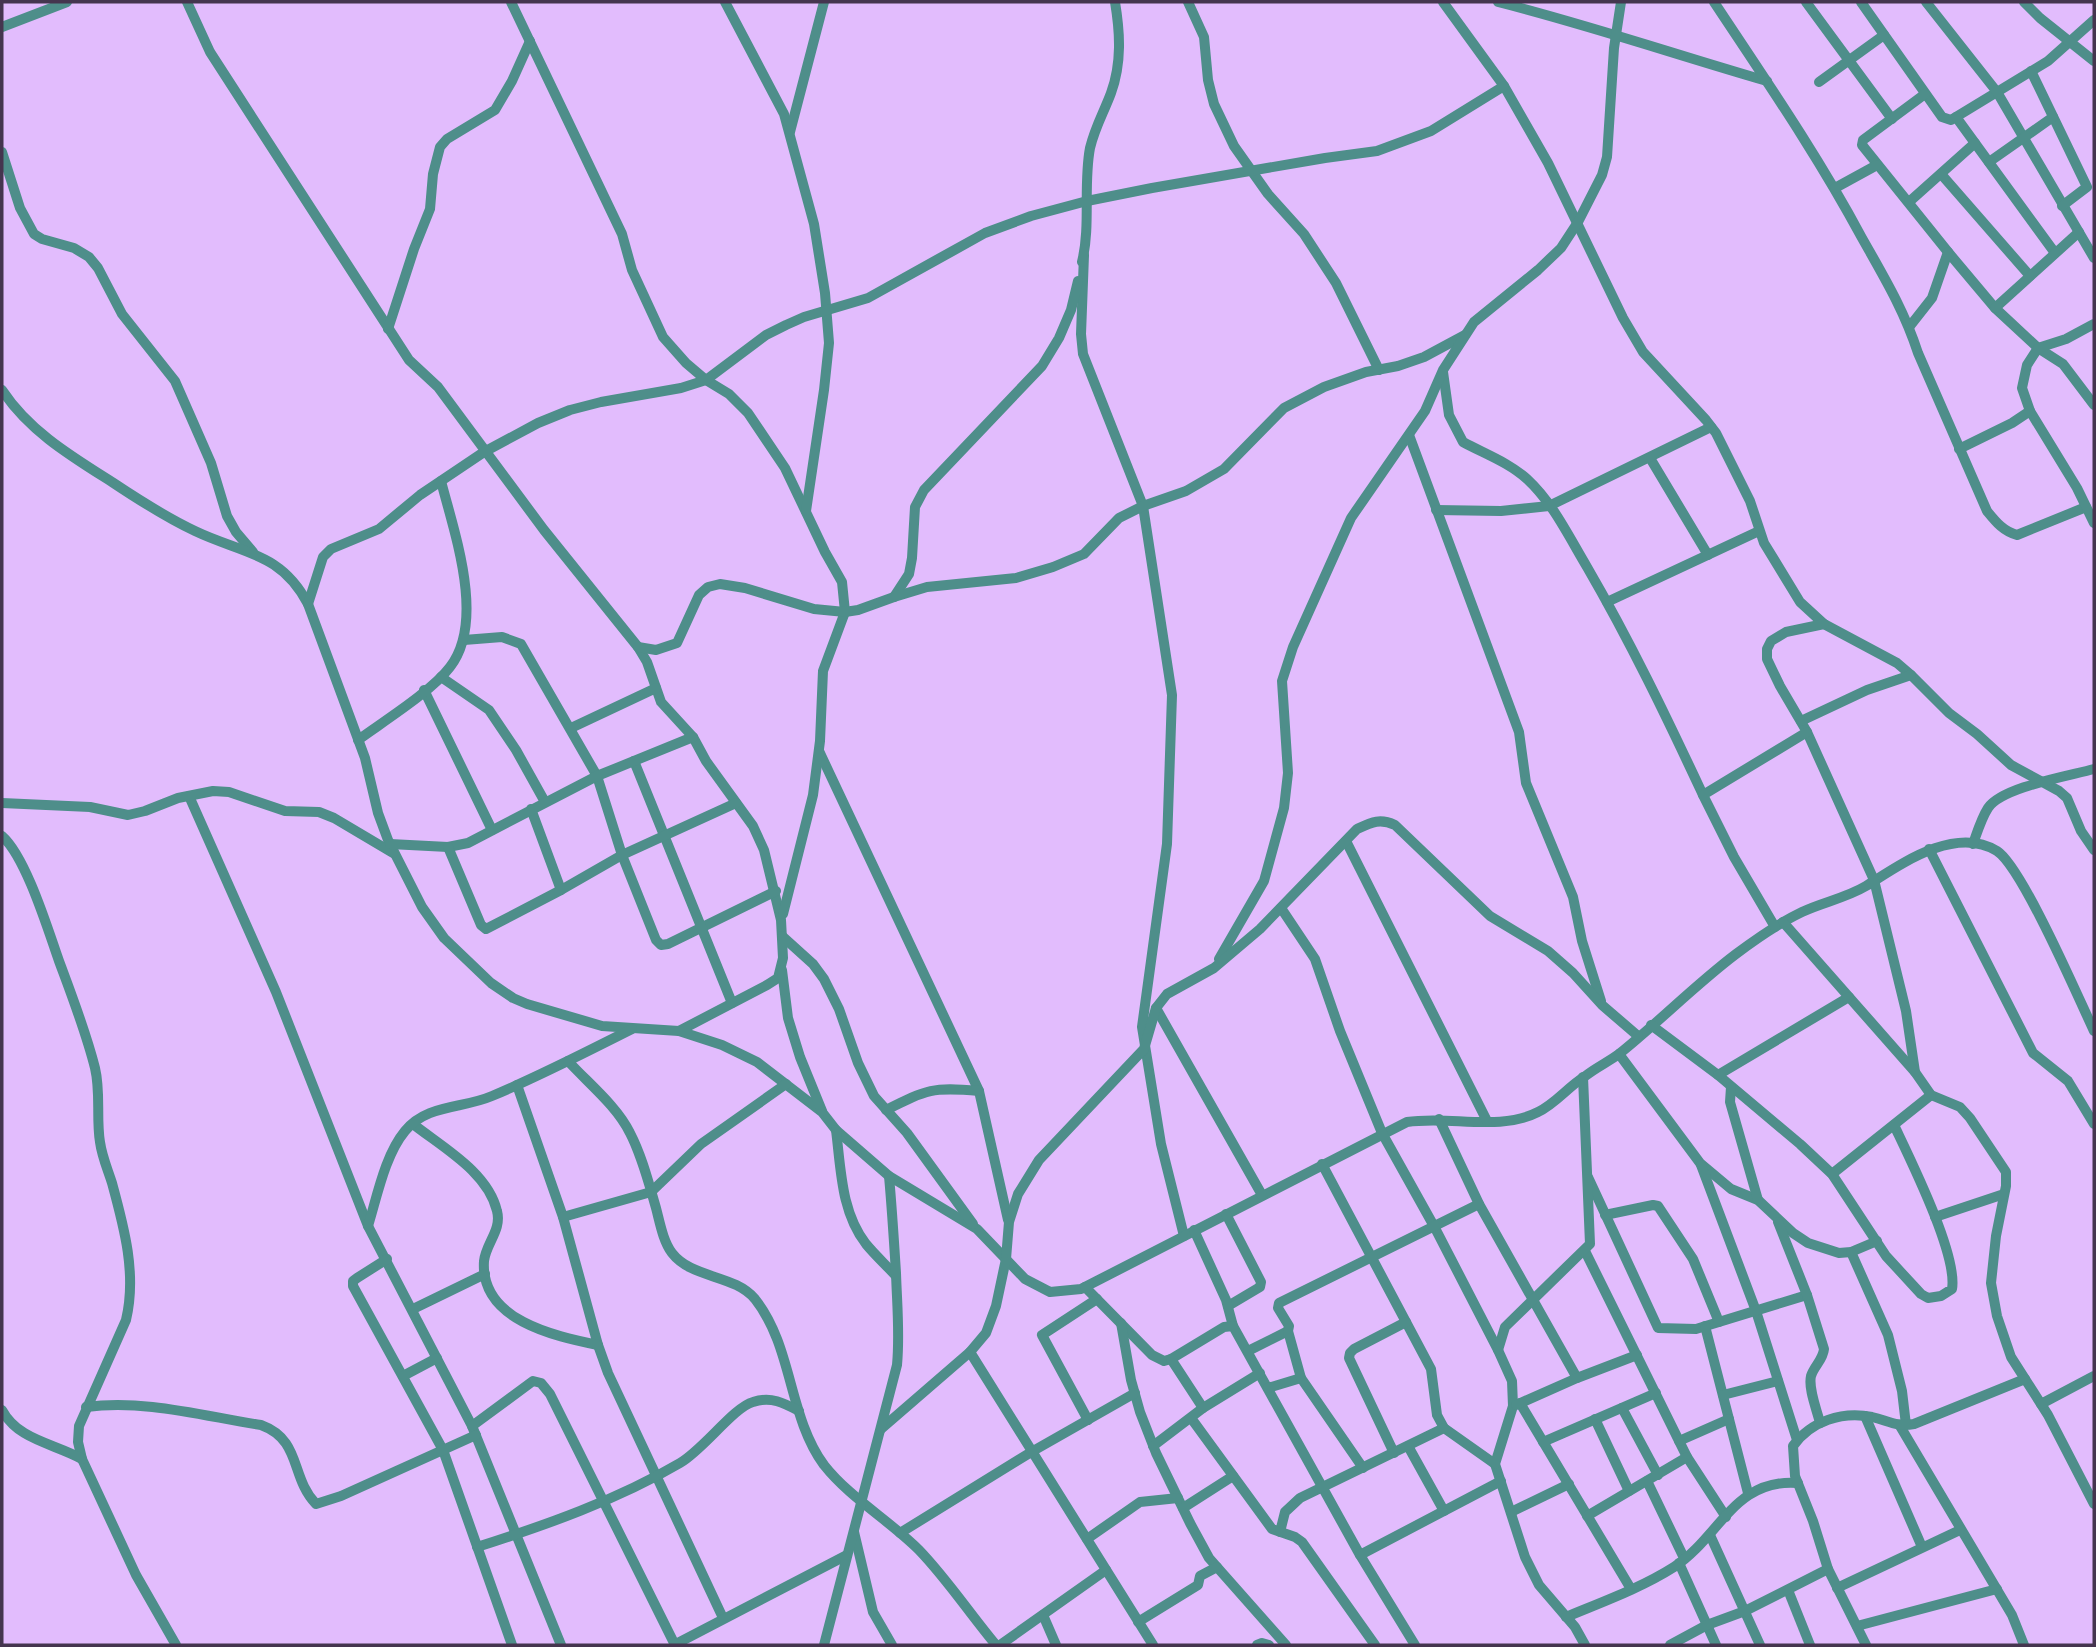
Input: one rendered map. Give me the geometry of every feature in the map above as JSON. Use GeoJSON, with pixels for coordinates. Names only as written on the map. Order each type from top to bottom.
{"type":"FeatureCollection","features":[{"type":"Feature","properties":{"kind":"street"},"geometry":{"type":"LineString","coordinates":[[2,27],[66,2]]}},
{"type":"Feature","properties":{"kind":"street"},"geometry":{"type":"LineString","coordinates":[[187,2],[210,52],[409,360],[450,402],[484,452],[638,646],[648,662],[661,702],[693,737],[706,761],[754,826],[776,891],[781,920],[782,970],[788,1018],[822,1112]]}},
{"type":"Feature","properties":{"kind":"street"},"geometry":{"type":"LineString","coordinates":[[511,2],[622,234],[632,270],[663,337],[686,363],[729,394],[748,413],[785,468],[842,582],[845,612],[823,671],[813,795],[781,920]]}},
{"type":"Feature","properties":{"kind":"street"},"geometry":{"type":"LineString","coordinates":[[725,2],[772,89],[790,132],[814,224],[829,343],[806,512]]}},
{"type":"Feature","properties":{"kind":"street"},"geometry":{"type":"LineString","coordinates":[[790,132],[824,2]]}},
{"type":"Feature","properties":{"kind":"street"},"geometry":{"type":"LineString","coordinates":[[1115,2],[1119,41],[1118,68],[1111,94],[1097,122],[1090,150],[1084,255],[1083,354],[1143,506],[1172,695],[1167,844],[1142,1027],[1161,1143],[1189,1233],[1228,1306],[1233,1326],[1360,1555],[1415,1645]]}},
{"type":"Feature","properties":{"kind":"street"},"geometry":{"type":"LineString","coordinates":[[1188,2],[1204,37],[1208,80],[1214,104],[1234,146],[1268,194],[1304,234],[1336,283],[1378,370]]}},
{"type":"Feature","properties":{"kind":"street"},"geometry":{"type":"LineString","coordinates":[[1443,2],[1504,86],[1548,163],[1623,318],[1643,352],[1712,427],[1756,514],[1759,531],[1800,602],[1824,624],[1871,648],[1911,674],[1949,713],[2011,765],[2045,782],[2067,798],[2081,831],[2094,850]]}},
{"type":"Feature","properties":{"kind":"street"},"geometry":{"type":"LineString","coordinates":[[1498,2],[1616,34],[1692,60],[1767,81]]}},
{"type":"Feature","properties":{"kind":"street"},"geometry":{"type":"LineString","coordinates":[[1214,968],[1264,881],[1284,808],[1288,773],[1282,681],[1293,648],[1328,574],[1346,526],[1424,411],[1443,370],[1465,335],[1474,322],[1561,248],[1602,175],[1607,157],[1616,34],[1621,2]]}},
{"type":"Feature","properties":{"kind":"street"},"geometry":{"type":"LineString","coordinates":[[1714,2],[1835,188],[1910,326],[1918,353],[1987,511],[1999,526],[2017,535],[2086,507]]}},
{"type":"Feature","properties":{"kind":"street"},"geometry":{"type":"LineString","coordinates":[[1806,2],[1892,119]]}},
{"type":"Feature","properties":{"kind":"street"},"geometry":{"type":"LineString","coordinates":[[1861,2],[1942,117],[1951,120],[2031,71],[2094,20]]}},
{"type":"Feature","properties":{"kind":"street"},"geometry":{"type":"LineString","coordinates":[[1926,2],[1997,92],[2094,258]]}},
{"type":"Feature","properties":{"kind":"street"},"geometry":{"type":"LineString","coordinates":[[2024,2],[2094,61]]}},
{"type":"Feature","properties":{"kind":"street"},"geometry":{"type":"LineString","coordinates":[[1819,82],[1884,35]]}},
{"type":"Feature","properties":{"kind":"street"},"geometry":{"type":"LineString","coordinates":[[388,329],[430,209],[433,174],[440,147],[447,139],[495,110],[530,41]]}},
{"type":"Feature","properties":{"kind":"street"},"geometry":{"type":"LineString","coordinates":[[2031,71],[2087,188],[2062,206]]}},
{"type":"Feature","properties":{"kind":"street"},"geometry":{"type":"LineString","coordinates":[[308,604],[323,557],[331,549],[369,535],[419,495],[484,452],[538,423],[570,410],[601,402],[681,388],[706,380],[766,335],[803,317],[868,298],[985,233],[1031,216],[1087,201],[1377,151],[1441,126],[1504,86]]}},
{"type":"Feature","properties":{"kind":"street"},"geometry":{"type":"LineString","coordinates":[[1925,94],[1862,142],[1877,165],[1995,308],[2038,348],[2063,364],[2094,405]]}},
{"type":"Feature","properties":{"kind":"street"},"geometry":{"type":"LineString","coordinates":[[1956,117],[2055,253]]}},
{"type":"Feature","properties":{"kind":"street"},"geometry":{"type":"LineString","coordinates":[[1989,162],[2053,117]]}},
{"type":"Feature","properties":{"kind":"street"},"geometry":{"type":"LineString","coordinates":[[1909,202],[1975,143]]}},
{"type":"Feature","properties":{"kind":"street"},"geometry":{"type":"LineString","coordinates":[[2,152],[20,208],[34,234],[74,247],[89,257],[98,268],[122,314],[174,381],[211,463],[228,516],[236,532],[258,556]]}},
{"type":"Feature","properties":{"kind":"street"},"geometry":{"type":"LineString","coordinates":[[1835,188],[1877,165]]}},
{"type":"Feature","properties":{"kind":"street"},"geometry":{"type":"LineString","coordinates":[[1941,174],[2030,276]]}},
{"type":"Feature","properties":{"kind":"street"},"geometry":{"type":"LineString","coordinates":[[1995,308],[2079,232]]}},
{"type":"Feature","properties":{"kind":"street"},"geometry":{"type":"LineString","coordinates":[[1910,326],[1932,298],[1948,252]]}},
{"type":"Feature","properties":{"kind":"street"},"geometry":{"type":"LineString","coordinates":[[894,597],[909,574],[915,507],[924,490],[1042,366],[1059,338],[1071,310],[1084,255]]}},
{"type":"Feature","properties":{"kind":"street"},"geometry":{"type":"LineString","coordinates":[[2094,324],[2038,348],[2023,377],[2022,388],[2030,411],[2094,523]]}},
{"type":"Feature","properties":{"kind":"street"},"geometry":{"type":"LineString","coordinates":[[638,646],[656,650],[677,643],[699,595],[708,587],[720,584],[745,588],[814,609],[845,612],[928,587],[1016,578],[1053,567],[1084,554],[1119,518],[1143,506],[1186,491],[1224,469],[1284,408],[1324,387],[1398,366],[1465,335]]}},
{"type":"Feature","properties":{"kind":"street"},"geometry":{"type":"LineString","coordinates":[[1443,370],[1449,415],[1462,442],[1497,457],[1526,478],[1549,506],[1607,602],[1659,700],[1734,857],[1779,925],[1849,997],[1915,1072],[1931,1095],[1960,1107],[2004,1167],[2007,1177],[1991,1283],[2004,1343],[2041,1404],[2094,1504]]}},
{"type":"Feature","properties":{"kind":"street"},"geometry":{"type":"LineString","coordinates":[[2,390],[21,414],[74,460],[153,510],[197,532],[258,556],[289,575],[299,586],[358,740],[378,813],[393,849],[422,906],[444,938],[491,983],[527,1004],[602,1026],[679,1031],[722,1045],[757,1062],[822,1112],[836,1130],[889,1176],[977,1229]]}},
{"type":"Feature","properties":{"kind":"street"},"geometry":{"type":"LineString","coordinates":[[1959,449],[2012,424],[2030,411]]}},
{"type":"Feature","properties":{"kind":"street"},"geometry":{"type":"LineString","coordinates":[[1436,510],[1501,510],[1549,506],[1712,427]]}},
{"type":"Feature","properties":{"kind":"street"},"geometry":{"type":"LineString","coordinates":[[1409,435],[1518,732],[1526,783],[1573,897],[1602,1005]]}},
{"type":"Feature","properties":{"kind":"street"},"geometry":{"type":"LineString","coordinates":[[1650,458],[1708,555]]}},
{"type":"Feature","properties":{"kind":"street"},"geometry":{"type":"LineString","coordinates":[[358,740],[441,677],[456,658],[464,640],[466,584],[441,481]]}},
{"type":"Feature","properties":{"kind":"street"},"geometry":{"type":"LineString","coordinates":[[1607,602],[1759,531]]}},
{"type":"Feature","properties":{"kind":"street"},"geometry":{"type":"LineString","coordinates":[[1824,624],[1786,632],[1772,641],[1767,649],[1767,659],[1807,732],[1874,880],[1903,1001],[1915,1072]]}},
{"type":"Feature","properties":{"kind":"street"},"geometry":{"type":"LineString","coordinates":[[464,640],[502,637],[521,644],[597,776],[622,855],[656,940],[661,945],[776,891]]}},
{"type":"Feature","properties":{"kind":"street"},"geometry":{"type":"LineString","coordinates":[[1801,721],[1867,690],[1911,674]]}},
{"type":"Feature","properties":{"kind":"street"},"geometry":{"type":"LineString","coordinates":[[441,677],[489,710],[545,802]]}},
{"type":"Feature","properties":{"kind":"street"},"geometry":{"type":"LineString","coordinates":[[571,728],[656,688]]}},
{"type":"Feature","properties":{"kind":"street"},"geometry":{"type":"LineString","coordinates":[[424,690],[492,830]]}},
{"type":"Feature","properties":{"kind":"street"},"geometry":{"type":"LineString","coordinates":[[1703,795],[1807,732]]}},
{"type":"Feature","properties":{"kind":"street"},"geometry":{"type":"LineString","coordinates":[[2,803],[90,807],[128,815],[178,798],[213,790],[229,792],[285,811],[319,812],[393,849],[448,847],[468,843],[597,776],[693,737]]}},
{"type":"Feature","properties":{"kind":"street"},"geometry":{"type":"LineString","coordinates":[[818,751],[979,1091],[1009,1222]]}},
{"type":"Feature","properties":{"kind":"street"},"geometry":{"type":"LineString","coordinates":[[634,761],[732,1003]]}},
{"type":"Feature","properties":{"kind":"street"},"geometry":{"type":"LineString","coordinates":[[1973,844],[1987,808],[1996,800],[2011,792],[2094,769]]}},
{"type":"Feature","properties":{"kind":"street"},"geometry":{"type":"LineString","coordinates":[[189,796],[276,992],[369,1226],[474,1430],[561,1645]]}},
{"type":"Feature","properties":{"kind":"street"},"geometry":{"type":"LineString","coordinates":[[448,847],[481,925],[486,929],[622,855],[736,803]]}},
{"type":"Feature","properties":{"kind":"street"},"geometry":{"type":"LineString","coordinates":[[531,809],[561,890]]}},
{"type":"Feature","properties":{"kind":"street"},"geometry":{"type":"LineString","coordinates":[[881,1429],[970,1352],[986,1332],[996,1306],[1006,1259],[1009,1222],[1018,1194],[1040,1160],[1144,1049],[1156,1008],[1167,994],[1214,968],[1260,929],[1357,830],[1374,821],[1385,820],[1395,825],[1490,916],[1548,951],[1573,973],[1602,1005],[1638,1036]]}},
{"type":"Feature","properties":{"kind":"street"},"geometry":{"type":"LineString","coordinates":[[3,836],[21,866],[40,909],[95,1069],[100,1143],[119,1212],[131,1276],[126,1320],[86,1407],[78,1433],[82,1459],[136,1575],[176,1645]]}},
{"type":"Feature","properties":{"kind":"street"},"geometry":{"type":"LineString","coordinates":[[1346,841],[1487,1121]]}},
{"type":"Feature","properties":{"kind":"street"},"geometry":{"type":"LineString","coordinates":[[782,936],[813,964],[824,979],[874,1096],[907,1133],[977,1229],[1025,1279],[1051,1292],[1085,1287],[1407,1122],[1439,1119],[1511,1120],[1541,1111],[1583,1077],[1619,1054],[1736,954],[1805,910],[1852,893],[1929,849],[1960,843],[1983,845],[1997,851],[2024,886],[2094,1031]]}},
{"type":"Feature","properties":{"kind":"street"},"geometry":{"type":"LineString","coordinates":[[1929,849],[2033,1053],[2068,1081],[2094,1124]]}},
{"type":"Feature","properties":{"kind":"street"},"geometry":{"type":"LineString","coordinates":[[1281,908],[1315,959],[1340,1031],[1382,1133],[1498,1350],[1512,1381],[1516,1404],[1543,1442],[1631,1589]]}},
{"type":"Feature","properties":{"kind":"street"},"geometry":{"type":"LineString","coordinates":[[679,1031],[767,985],[778,978],[782,970]]}},
{"type":"Feature","properties":{"kind":"street"},"geometry":{"type":"LineString","coordinates":[[1718,1075],[1849,997]]}},
{"type":"Feature","properties":{"kind":"street"},"geometry":{"type":"LineString","coordinates":[[1156,1008],[1262,1195]]}},
{"type":"Feature","properties":{"kind":"street"},"geometry":{"type":"LineString","coordinates":[[1651,1025],[1718,1075],[1800,1144],[1832,1174],[1886,1256],[1921,1294],[1928,1298],[1941,1296],[1952,1289],[1953,1283],[1935,1217],[1894,1125]]}},
{"type":"Feature","properties":{"kind":"street"},"geometry":{"type":"LineString","coordinates":[[369,1226],[382,1175],[404,1132],[420,1118],[440,1108],[471,1103],[517,1085],[632,1029]]}},
{"type":"Feature","properties":{"kind":"street"},"geometry":{"type":"LineString","coordinates":[[1619,1054],[1700,1163],[1731,1189],[1758,1200],[1808,1243],[1839,1253],[1851,1252],[1877,1241]]}},
{"type":"Feature","properties":{"kind":"street"},"geometry":{"type":"LineString","coordinates":[[568,1061],[630,1132],[672,1254],[692,1269],[732,1283],[743,1290],[753,1297],[766,1316],[779,1346],[807,1437],[825,1466],[920,1552],[998,1645],[1106,1570]]}},
{"type":"Feature","properties":{"kind":"street"},"geometry":{"type":"LineString","coordinates":[[1498,1350],[1505,1327],[1586,1251],[1590,1244],[1592,1236],[1583,1077]]}},
{"type":"Feature","properties":{"kind":"street"},"geometry":{"type":"LineString","coordinates":[[563,1217],[651,1192],[701,1144],[786,1084]]}},
{"type":"Feature","properties":{"kind":"street"},"geometry":{"type":"LineString","coordinates":[[517,1085],[563,1217],[598,1345],[625,1412],[723,1618]]}},
{"type":"Feature","properties":{"kind":"street"},"geometry":{"type":"LineString","coordinates":[[1731,1087],[1730,1102],[1758,1200]]}},
{"type":"Feature","properties":{"kind":"street"},"geometry":{"type":"LineString","coordinates":[[886,1110],[924,1091],[942,1088],[979,1091]]}},
{"type":"Feature","properties":{"kind":"street"},"geometry":{"type":"LineString","coordinates":[[1832,1174],[1931,1095]]}},
{"type":"Feature","properties":{"kind":"street"},"geometry":{"type":"LineString","coordinates":[[1439,1119],[1479,1204],[1577,1378]]}},
{"type":"Feature","properties":{"kind":"street"},"geometry":{"type":"LineString","coordinates":[[413,1124],[467,1167],[487,1188],[497,1211],[498,1226],[484,1259],[485,1274],[492,1297],[504,1309],[547,1333],[598,1345]]}},
{"type":"Feature","properties":{"kind":"street"},"geometry":{"type":"LineString","coordinates":[[836,1130],[845,1197],[852,1219],[865,1243],[896,1276]]}},
{"type":"Feature","properties":{"kind":"street"},"geometry":{"type":"LineString","coordinates":[[1700,1163],[1756,1311],[1797,1440]]}},
{"type":"Feature","properties":{"kind":"street"},"geometry":{"type":"LineString","coordinates":[[1322,1164],[1431,1369],[1437,1415],[1444,1427],[1495,1464],[1525,1557],[1539,1585],[1575,1627],[1585,1645]]}},
{"type":"Feature","properties":{"kind":"street"},"geometry":{"type":"LineString","coordinates":[[824,1645],[897,1365],[900,1333],[889,1176]]}},
{"type":"Feature","properties":{"kind":"street"},"geometry":{"type":"LineString","coordinates":[[1588,1177],[1658,1328],[1696,1329],[1807,1295]]}},
{"type":"Feature","properties":{"kind":"street"},"geometry":{"type":"LineString","coordinates":[[1935,1217],[2004,1194]]}},
{"type":"Feature","properties":{"kind":"street"},"geometry":{"type":"LineString","coordinates":[[1363,1468],[1301,1378],[1288,1332],[1289,1326],[1279,1303],[1479,1204]]}},
{"type":"Feature","properties":{"kind":"street"},"geometry":{"type":"LineString","coordinates":[[1605,1215],[1658,1206],[1693,1259],[1719,1322]]}},
{"type":"Feature","properties":{"kind":"street"},"geometry":{"type":"LineString","coordinates":[[1226,1214],[1261,1282],[1261,1287],[1228,1306]]}},
{"type":"Feature","properties":{"kind":"street"},"geometry":{"type":"LineString","coordinates":[[1777,1219],[1807,1295],[1824,1349],[1824,1354],[1812,1373],[1811,1383],[1820,1423]]}},
{"type":"Feature","properties":{"kind":"street"},"geometry":{"type":"LineString","coordinates":[[1586,1251],[1679,1441],[1726,1517]]}},
{"type":"Feature","properties":{"kind":"street"},"geometry":{"type":"LineString","coordinates":[[1851,1252],[1888,1335],[1902,1391],[1903,1426],[1960,1530],[2017,1624],[2024,1645]]}},
{"type":"Feature","properties":{"kind":"street"},"geometry":{"type":"LineString","coordinates":[[387,1259],[353,1281],[353,1286],[443,1450],[512,1645]]}},
{"type":"Feature","properties":{"kind":"street"},"geometry":{"type":"LineString","coordinates":[[412,1309],[485,1274]]}},
{"type":"Feature","properties":{"kind":"street"},"geometry":{"type":"LineString","coordinates":[[1085,1287],[1152,1355],[1164,1360],[1171,1359],[1223,1327],[1233,1326]]}},
{"type":"Feature","properties":{"kind":"street"},"geometry":{"type":"LineString","coordinates":[[1088,1420],[1042,1335],[1097,1300]]}},
{"type":"Feature","properties":{"kind":"street"},"geometry":{"type":"LineString","coordinates":[[1394,1453],[1349,1358],[1354,1349],[1406,1322]]}},
{"type":"Feature","properties":{"kind":"street"},"geometry":{"type":"LineString","coordinates":[[1121,1323],[1135,1393],[1153,1446],[1180,1503],[1209,1558],[1286,1645]]}},
{"type":"Feature","properties":{"kind":"street"},"geometry":{"type":"LineString","coordinates":[[1705,1326],[1748,1493]]}},
{"type":"Feature","properties":{"kind":"street"},"geometry":{"type":"LineString","coordinates":[[1248,1351],[1288,1332]]}},
{"type":"Feature","properties":{"kind":"street"},"geometry":{"type":"LineString","coordinates":[[970,1352],[1138,1622],[1149,1644]]}},
{"type":"Feature","properties":{"kind":"street"},"geometry":{"type":"LineString","coordinates":[[1495,1464],[1516,1404],[1637,1355]]}},
{"type":"Feature","properties":{"kind":"street"},"geometry":{"type":"LineString","coordinates":[[403,1376],[437,1358]]}},
{"type":"Feature","properties":{"kind":"street"},"geometry":{"type":"LineString","coordinates":[[1171,1359],[1203,1408]]}},
{"type":"Feature","properties":{"kind":"street"},"geometry":{"type":"LineString","coordinates":[[1153,1446],[1203,1408],[1260,1373]]}},
{"type":"Feature","properties":{"kind":"street"},"geometry":{"type":"LineString","coordinates":[[2041,1404],[2094,1376]]}},
{"type":"Feature","properties":{"kind":"street"},"geometry":{"type":"LineString","coordinates":[[1268,1388],[1301,1378]]}},
{"type":"Feature","properties":{"kind":"street"},"geometry":{"type":"LineString","coordinates":[[1866,1645],[1828,1569],[1798,1483],[1792,1457],[1793,1446],[1801,1434],[1820,1423],[1840,1417],[1866,1416],[1903,1426],[1929,1419],[2025,1379]]}},
{"type":"Feature","properties":{"kind":"street"},"geometry":{"type":"LineString","coordinates":[[86,1407],[117,1404],[149,1406],[261,1425],[274,1430],[285,1439],[306,1490],[316,1504],[341,1496],[443,1450],[474,1430],[533,1381],[541,1383],[550,1394],[674,1645],[847,1555]]}},
{"type":"Feature","properties":{"kind":"street"},"geometry":{"type":"LineString","coordinates":[[1723,1395],[1778,1381]]}},
{"type":"Feature","properties":{"kind":"street"},"geometry":{"type":"LineString","coordinates":[[900,1533],[1033,1451],[1135,1393]]}},
{"type":"Feature","properties":{"kind":"street"},"geometry":{"type":"LineString","coordinates":[[1543,1442],[1656,1393]]}},
{"type":"Feature","properties":{"kind":"street"},"geometry":{"type":"LineString","coordinates":[[477,1547],[515,1535],[647,1482],[696,1453],[737,1412],[752,1402],[775,1399],[799,1411]]}},
{"type":"Feature","properties":{"kind":"street"},"geometry":{"type":"LineString","coordinates":[[1622,1408],[1658,1475]]}},
{"type":"Feature","properties":{"kind":"street"},"geometry":{"type":"LineString","coordinates":[[2,1410],[20,1432],[82,1459]]}},
{"type":"Feature","properties":{"kind":"street"},"geometry":{"type":"LineString","coordinates":[[1866,1416],[1922,1547]]}},
{"type":"Feature","properties":{"kind":"street"},"geometry":{"type":"LineString","coordinates":[[1191,1418],[1272,1529],[1302,1542],[1375,1645]]}},
{"type":"Feature","properties":{"kind":"street"},"geometry":{"type":"LineString","coordinates":[[1595,1419],[1629,1491]]}},
{"type":"Feature","properties":{"kind":"street"},"geometry":{"type":"LineString","coordinates":[[1679,1441],[1729,1419]]}},
{"type":"Feature","properties":{"kind":"street"},"geometry":{"type":"LineString","coordinates":[[1280,1532],[1285,1513],[1300,1498],[1444,1427]]}},
{"type":"Feature","properties":{"kind":"street"},"geometry":{"type":"LineString","coordinates":[[1408,1446],[1444,1511]]}},
{"type":"Feature","properties":{"kind":"street"},"geometry":{"type":"LineString","coordinates":[[1587,1516],[1688,1457]]}},
{"type":"Feature","properties":{"kind":"street"},"geometry":{"type":"LineString","coordinates":[[1087,1539],[1129,1507],[1140,1502],[1180,1503],[1233,1476]]}},
{"type":"Feature","properties":{"kind":"street"},"geometry":{"type":"LineString","coordinates":[[1360,1555],[1501,1481]]}},
{"type":"Feature","properties":{"kind":"street"},"geometry":{"type":"LineString","coordinates":[[1647,1481],[1717,1645]]}},
{"type":"Feature","properties":{"kind":"street"},"geometry":{"type":"LineString","coordinates":[[1566,1618],[1631,1589],[1681,1561],[1710,1535],[1748,1493],[1784,1482],[1798,1483]]}},
{"type":"Feature","properties":{"kind":"street"},"geometry":{"type":"LineString","coordinates":[[1511,1512],[1569,1484]]}},
{"type":"Feature","properties":{"kind":"street"},"geometry":{"type":"LineString","coordinates":[[854,1530],[873,1612],[892,1645]]}},
{"type":"Feature","properties":{"kind":"street"},"geometry":{"type":"LineString","coordinates":[[1837,1588],[1960,1530]]}},
{"type":"Feature","properties":{"kind":"street"},"geometry":{"type":"LineString","coordinates":[[1710,1535],[1760,1645]]}},
{"type":"Feature","properties":{"kind":"street"},"geometry":{"type":"LineString","coordinates":[[1138,1622],[1198,1585],[1200,1576],[1217,1567]]}},
{"type":"Feature","properties":{"kind":"street"},"geometry":{"type":"LineString","coordinates":[[1670,1645],[1828,1569]]}},
{"type":"Feature","properties":{"kind":"street"},"geometry":{"type":"LineString","coordinates":[[1857,1626],[1997,1589]]}},
{"type":"Feature","properties":{"kind":"street"},"geometry":{"type":"LineString","coordinates":[[1788,1590],[1810,1645]]}},
{"type":"Feature","properties":{"kind":"street"},"geometry":{"type":"LineString","coordinates":[[1043,1615],[1056,1645]]}},
{"type":"Feature","properties":{"kind":"street"},"geometry":{"type":"LineString","coordinates":[[1257,1645],[1269,1645]]}}]}
